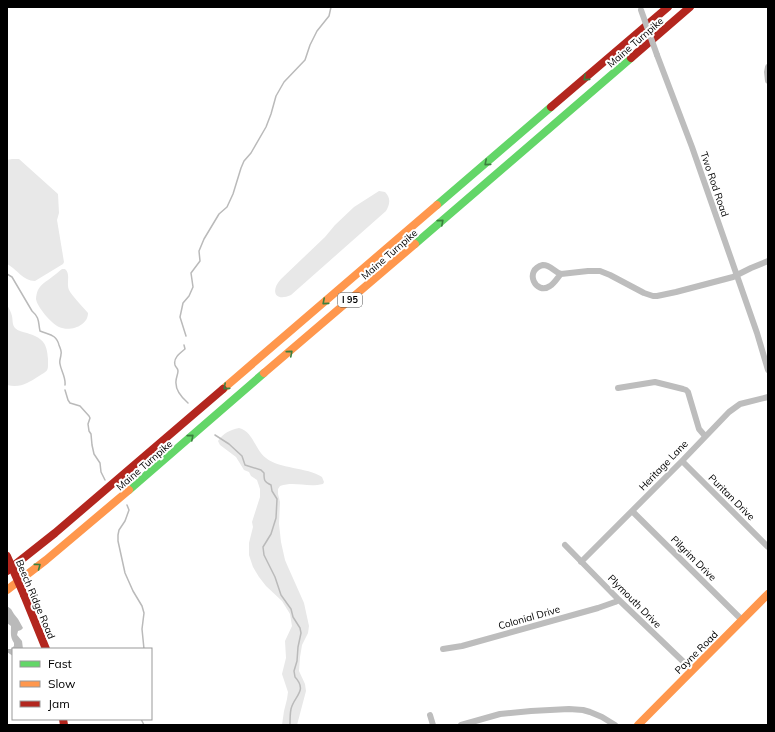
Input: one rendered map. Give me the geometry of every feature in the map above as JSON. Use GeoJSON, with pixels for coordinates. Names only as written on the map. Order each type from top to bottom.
{"type":"FeatureCollection","features":[{"type":"Feature","properties":{"kind":"main road","name":"Maine Turnpike"},"geometry":{"type":"LineString","coordinates":[[7,571],[55,533],[668,7]]}},
{"type":"Feature","properties":{"kind":"main road","name":"Maine Turnpike"},"geometry":{"type":"LineString","coordinates":[[7,590],[100,515],[690,7]]}},
{"type":"Feature","properties":{"kind":"main road","name":"Beech Ridge Road"},"geometry":{"type":"LineString","coordinates":[[7,556],[46,648]]}},
{"type":"Feature","properties":{"kind":"main road","name":"Payne Road"},"geometry":{"type":"LineString","coordinates":[[638,725],[768,594]]}},
{"type":"Feature","properties":{"kind":"street","name":"Two Rod Road"},"geometry":{"type":"LineString","coordinates":[[641,9],[684,126],[768,370]]}},
{"type":"Feature","properties":{"kind":"street"},"geometry":{"type":"LineString","coordinates":[[768,67],[768,82]]}},
{"type":"Feature","properties":{"kind":"street"},"geometry":{"type":"LineString","coordinates":[[561,274],[552,286],[544,288],[538,287],[532,277],[536,268],[543,265],[551,267],[556,272],[561,274],[600,271],[644,293],[657,296],[720,281],[768,261]]}},
{"type":"Feature","properties":{"kind":"street"},"geometry":{"type":"LineString","coordinates":[[618,388],[655,382],[686,390],[688,392],[699,429],[705,436]]}},
{"type":"Feature","properties":{"kind":"street","name":"Heritage Lane"},"geometry":{"type":"LineString","coordinates":[[581,562],[729,412],[744,403],[768,397]]}},
{"type":"Feature","properties":{"kind":"street","name":"Puritan Drive"},"geometry":{"type":"LineString","coordinates":[[682,461],[768,547]]}},
{"type":"Feature","properties":{"kind":"street","name":"Pilgrim Drive"},"geometry":{"type":"LineString","coordinates":[[632,511],[742,620]]}},
{"type":"Feature","properties":{"kind":"street","name":"Plymouth Drive"},"geometry":{"type":"LineString","coordinates":[[565,546],[692,670]]}},
{"type":"Feature","properties":{"kind":"street","name":"Colonial Drive"},"geometry":{"type":"LineString","coordinates":[[443,649],[462,646],[598,608],[619,600]]}},
{"type":"Feature","properties":{"kind":"street"},"geometry":{"type":"LineString","coordinates":[[461,725],[500,714],[569,709],[590,712],[615,725]]}},
{"type":"Feature","properties":{"kind":"street"},"geometry":{"type":"LineString","coordinates":[[430,715],[433,725]]}},
{"type":"Feature","properties":{"kind":"shaded area"},"geometry":{"type":"Polygon","coordinates":[[[19,159],[58,194],[59,213],[57,220],[64,262],[35,281],[27,279],[7,264],[7,160],[19,159]]]}},
{"type":"Feature","properties":{"kind":"shaded area"},"geometry":{"type":"Polygon","coordinates":[[[379,191],[385,192],[389,199],[386,211],[291,295],[286,297],[278,296],[275,291],[281,279],[354,207],[379,191]]]}},
{"type":"Feature","properties":{"kind":"shaded area"},"geometry":{"type":"Polygon","coordinates":[[[62,269],[65,269],[68,273],[69,290],[88,313],[87,318],[82,324],[78,327],[68,329],[59,327],[49,319],[42,311],[36,299],[36,295],[41,286],[62,269]]]}},
{"type":"Feature","properties":{"kind":"shaded area"},"geometry":{"type":"Polygon","coordinates":[[[7,305],[15,328],[40,339],[45,345],[48,359],[46,371],[31,381],[16,386],[7,385],[7,305]]]}},
{"type":"Feature","properties":{"kind":"shaded area"},"geometry":{"type":"Polygon","coordinates":[[[239,428],[248,433],[262,455],[272,462],[309,471],[322,477],[324,482],[323,484],[317,485],[291,484],[280,486],[278,489],[280,502],[279,524],[285,560],[304,603],[309,626],[308,633],[302,645],[300,657],[299,671],[305,684],[306,691],[297,725],[282,725],[288,692],[282,674],[286,658],[285,641],[292,626],[290,614],[282,601],[259,577],[253,567],[249,555],[249,543],[253,527],[252,522],[260,497],[260,489],[257,480],[251,476],[249,472],[244,470],[236,457],[220,445],[218,441],[227,432],[239,428]]]}},
{"type":"Feature","properties":{"kind":"shaded area"},"geometry":{"type":"Polygon","coordinates":[[[7,606],[11,609],[23,628],[18,631],[17,635],[22,641],[23,648],[12,648],[14,643],[11,637],[11,626],[7,623],[7,606]]]}},
{"type":"Feature","properties":{"kind":"shaded area"},"geometry":{"type":"Polygon","coordinates":[[[12,648],[12,655],[7,652],[7,649],[12,648]]]}},
{"type":"Feature","properties":{"kind":"waterway"},"geometry":{"type":"LineString","coordinates":[[186,336],[180,317],[183,303],[189,296],[193,287],[191,273],[200,261],[199,251],[204,239],[219,214],[227,207],[244,161],[251,153],[266,127],[276,96],[284,82],[305,60],[317,31],[329,16],[331,7]]}},
{"type":"Feature","properties":{"kind":"waterway"},"geometry":{"type":"LineString","coordinates":[[7,274],[12,277],[36,316],[40,331],[52,335],[58,341],[61,351],[60,363],[65,379],[65,385]]}},
{"type":"Feature","properties":{"kind":"waterway"},"geometry":{"type":"LineString","coordinates":[[184,345],[185,349],[177,356],[175,360],[175,365],[178,369],[176,387],[188,403]]}},
{"type":"Feature","properties":{"kind":"waterway"},"geometry":{"type":"LineString","coordinates":[[65,390],[70,403],[80,406],[90,418],[88,424],[94,454],[100,463],[101,472],[105,480]]}},
{"type":"Feature","properties":{"kind":"waterway"},"geometry":{"type":"LineString","coordinates":[[215,435],[229,444],[242,456],[245,465],[261,470],[264,473],[265,480],[271,485],[272,491],[277,499],[276,518],[271,534],[263,547],[264,555],[275,577],[281,595],[291,609],[293,617],[300,628],[301,633],[294,671],[295,677],[299,682],[300,690],[291,709],[290,725]]}},
{"type":"Feature","properties":{"kind":"waterway"},"geometry":{"type":"LineString","coordinates":[[127,505],[129,510],[125,521],[119,530],[118,541],[125,573],[144,613],[142,629],[144,648]]}},
{"type":"Feature","properties":{"kind":"waterway"},"geometry":{"type":"LineString","coordinates":[[142,720],[144,725]]}},
{"type":"Feature","properties":{"kind":"traffic: fast"},"geometry":{"type":"LineString","coordinates":[[415,244],[631,58]]}},
{"type":"Feature","properties":{"kind":"traffic: fast"},"geometry":{"type":"LineString","coordinates":[[437,205],[551,107]]}},
{"type":"Feature","properties":{"kind":"traffic: fast"},"geometry":{"type":"LineString","coordinates":[[129,490],[264,373]]}},
{"type":"Feature","properties":{"kind":"traffic: slow"},"geometry":{"type":"LineString","coordinates":[[223,389],[437,205]]}},
{"type":"Feature","properties":{"kind":"traffic: slow"},"geometry":{"type":"LineString","coordinates":[[264,373],[415,244]]}},
{"type":"Feature","properties":{"kind":"traffic: slow"},"geometry":{"type":"LineString","coordinates":[[7,590],[46,560],[129,490]]}},
{"type":"Feature","properties":{"kind":"traffic: slow"},"geometry":{"type":"LineString","coordinates":[[638,725],[768,594]]}},
{"type":"Feature","properties":{"kind":"traffic: jam"},"geometry":{"type":"LineString","coordinates":[[551,107],[668,7]]}},
{"type":"Feature","properties":{"kind":"traffic: jam"},"geometry":{"type":"LineString","coordinates":[[631,58],[690,7]]}},
{"type":"Feature","properties":{"kind":"traffic: jam"},"geometry":{"type":"LineString","coordinates":[[7,571],[55,533],[223,389]]}},
{"type":"Feature","properties":{"kind":"traffic: jam"},"geometry":{"type":"LineString","coordinates":[[7,556],[24,595]]}},
{"type":"Feature","properties":{"kind":"traffic: jam"},"geometry":{"type":"LineString","coordinates":[[24,595],[46,648]]}},
{"type":"Feature","properties":{"kind":"traffic: jam"},"geometry":{"type":"LineString","coordinates":[[63,720],[64,725]]}}]}
